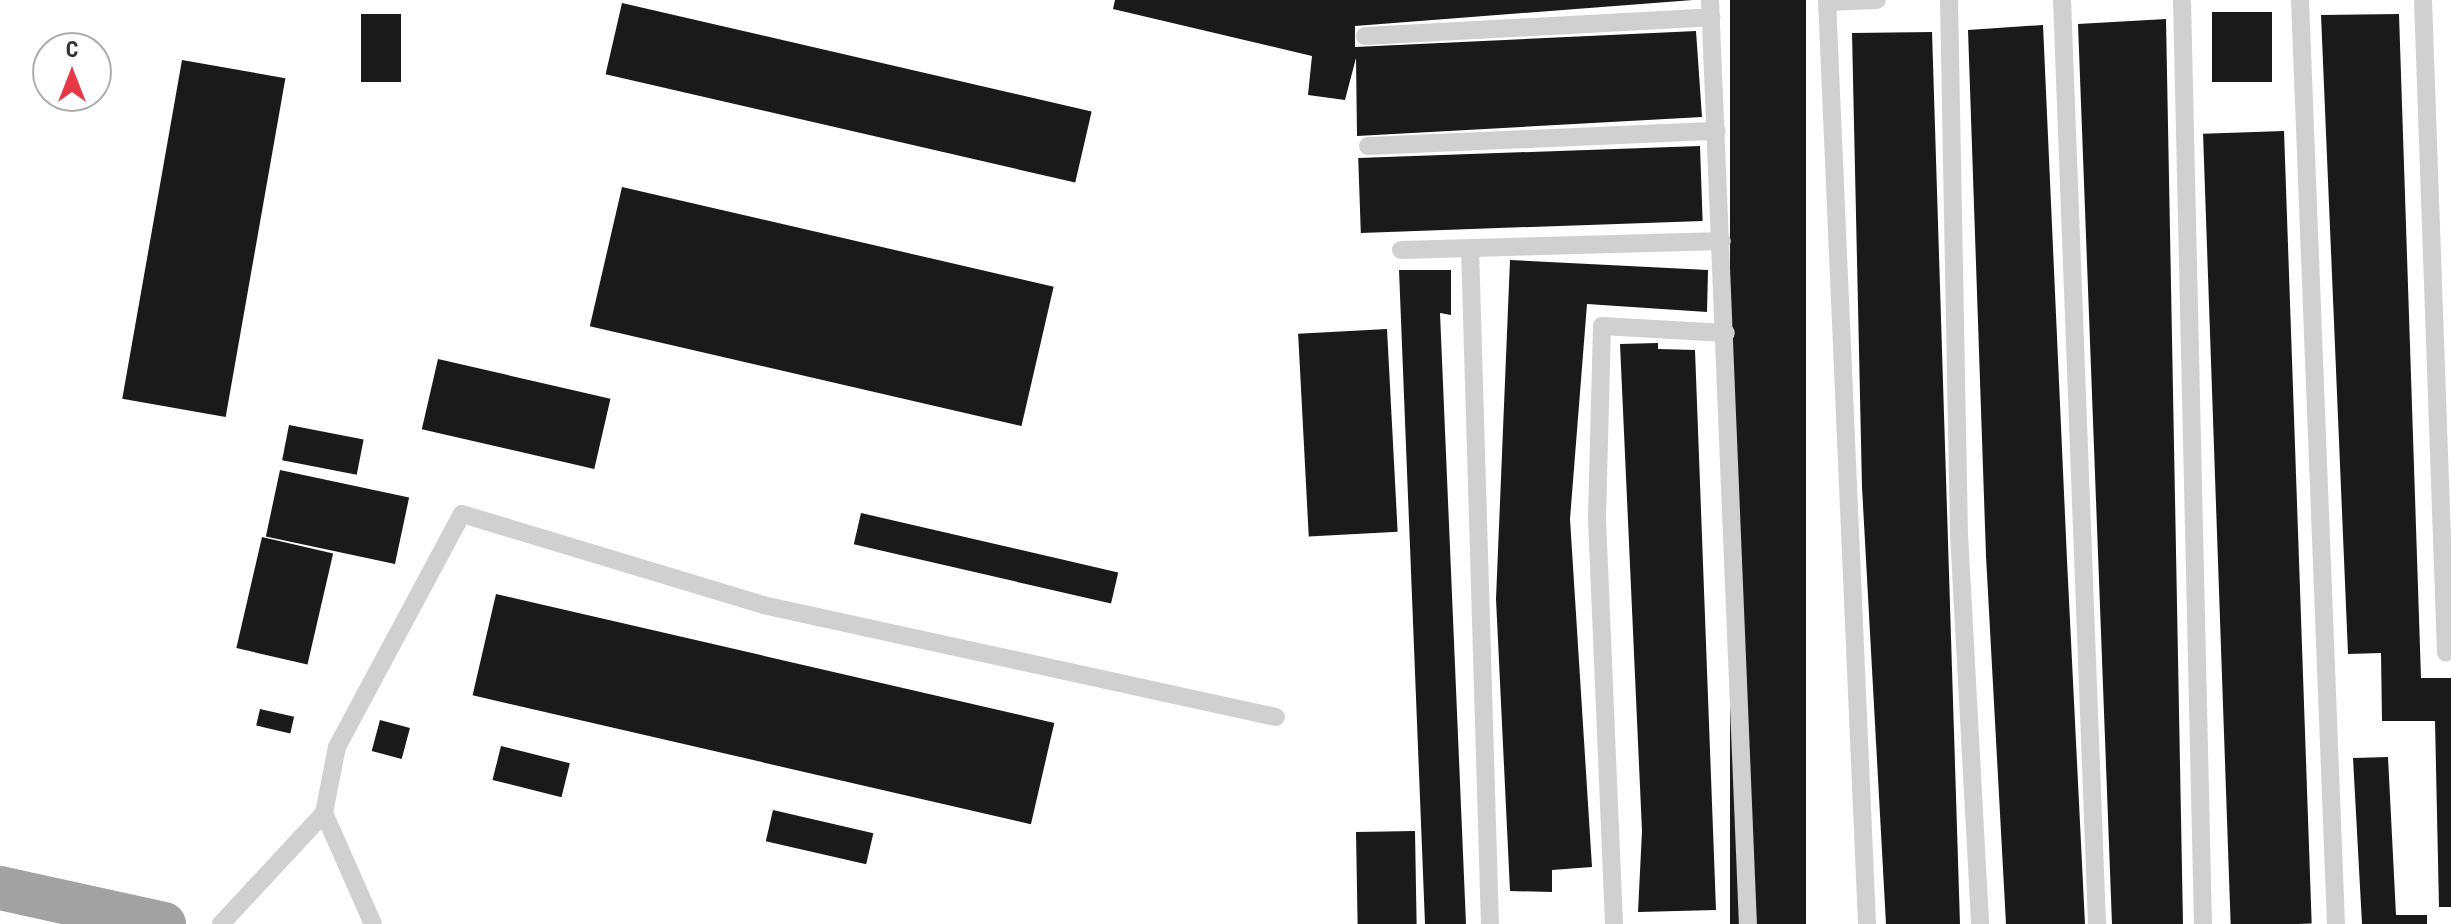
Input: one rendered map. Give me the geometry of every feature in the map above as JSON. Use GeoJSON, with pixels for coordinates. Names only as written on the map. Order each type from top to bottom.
{"type":"FeatureCollection","features":[{"type":"Feature","properties":{"kind":"highway"},"geometry":{"type":"LineString","coordinates":[[0,888],[164,924]]}},
{"type":"Feature","properties":{"kind":"lane"},"geometry":{"type":"LineString","coordinates":[[1867,924],[1827,1],[1877,0]]}},
{"type":"Feature","properties":{"kind":"lane"},"geometry":{"type":"LineString","coordinates":[[1949,0],[1959,534],[1980,924]]}},
{"type":"Feature","properties":{"kind":"lane"},"geometry":{"type":"LineString","coordinates":[[2062,0],[2097,924]]}},
{"type":"Feature","properties":{"kind":"lane"},"geometry":{"type":"LineString","coordinates":[[2182,0],[2203,924]]}},
{"type":"Feature","properties":{"kind":"lane"},"geometry":{"type":"LineString","coordinates":[[2300,0],[2336,924]]}},
{"type":"Feature","properties":{"kind":"lane"},"geometry":{"type":"LineString","coordinates":[[2423,0],[2448,620],[2446,653]]}},
{"type":"Feature","properties":{"kind":"lane"},"geometry":{"type":"LineString","coordinates":[[1365,36],[1710,8],[1726,333],[1748,924]]}},
{"type":"Feature","properties":{"kind":"lane"},"geometry":{"type":"LineString","coordinates":[[1368,146],[1717,131]]}},
{"type":"Feature","properties":{"kind":"lane"},"geometry":{"type":"LineString","coordinates":[[1401,250],[1722,241]]}},
{"type":"Feature","properties":{"kind":"lane"},"geometry":{"type":"LineString","coordinates":[[1470,248],[1490,924]]}},
{"type":"Feature","properties":{"kind":"lane"},"geometry":{"type":"LineString","coordinates":[[1614,924],[1597,517],[1602,326],[1726,333]]}},
{"type":"Feature","properties":{"kind":"lane"},"geometry":{"type":"LineString","coordinates":[[221,924],[324,813],[337,747],[462,514],[763,605],[1276,717]]}},
{"type":"Feature","properties":{"kind":"lane"},"geometry":{"type":"LineString","coordinates":[[324,813],[373,924]]}},
{"type":"Feature","properties":{"kind":"building"},"geometry":{"type":"Polygon","coordinates":[[[1115,0],[1693,0],[1355,26],[1355,47],[1696,31],[1702,117],[1357,136],[1356,58],[1345,100],[1308,95],[1312,56],[1113,9],[1115,0]]]}},
{"type":"Feature","properties":{"kind":"building"},"geometry":{"type":"Polygon","coordinates":[[[1730,0],[1806,0],[1806,924],[1730,924],[1730,0]]]}},
{"type":"Feature","properties":{"kind":"building"},"geometry":{"type":"Polygon","coordinates":[[[622,3],[1092,111],[1075,183],[606,74],[622,3]]]}},
{"type":"Feature","properties":{"kind":"building"},"geometry":{"type":"Polygon","coordinates":[[[2212,12],[2272,12],[2272,82],[2212,82],[2212,12]]]}},
{"type":"Feature","properties":{"kind":"building"},"geometry":{"type":"Polygon","coordinates":[[[361,14],[401,14],[401,82],[361,82],[361,14]]]}},
{"type":"Feature","properties":{"kind":"building"},"geometry":{"type":"Polygon","coordinates":[[[2399,14],[2421,678],[2451,678],[2451,907],[2439,907],[2435,721],[2382,721],[2381,653],[2348,654],[2321,15],[2399,14]]]}},
{"type":"Feature","properties":{"kind":"building"},"geometry":{"type":"Polygon","coordinates":[[[2166,19],[2183,924],[2112,924],[2078,24],[2166,19]]]}},
{"type":"Feature","properties":{"kind":"building"},"geometry":{"type":"Polygon","coordinates":[[[2043,25],[2085,924],[2006,924],[1986,556],[1968,30],[2043,25]]]}},
{"type":"Feature","properties":{"kind":"building"},"geometry":{"type":"Polygon","coordinates":[[[1932,32],[1960,924],[1886,924],[1862,487],[1852,33],[1932,32]]]}},
{"type":"Feature","properties":{"kind":"building"},"geometry":{"type":"Polygon","coordinates":[[[182,60],[285,78],[226,417],[122,399],[182,60]]]}},
{"type":"Feature","properties":{"kind":"building"},"geometry":{"type":"Polygon","coordinates":[[[2284,131],[2312,924],[2231,924],[2203,134],[2284,131]]]}},
{"type":"Feature","properties":{"kind":"building"},"geometry":{"type":"Polygon","coordinates":[[[1700,146],[1703,221],[1361,233],[1358,158],[1700,146]]]}},
{"type":"Feature","properties":{"kind":"building"},"geometry":{"type":"Polygon","coordinates":[[[622,187],[1054,287],[1021,426],[590,326],[622,187]]]}},
{"type":"Feature","properties":{"kind":"building"},"geometry":{"type":"Polygon","coordinates":[[[1510,260],[1708,270],[1707,312],[1587,304],[1570,519],[1592,867],[1552,870],[1552,892],[1510,891],[1496,599],[1510,260]]]}},
{"type":"Feature","properties":{"kind":"building"},"geometry":{"type":"Polygon","coordinates":[[[1399,270],[1451,270],[1451,315],[1440,313],[1466,924],[1425,924],[1399,270]]]}},
{"type":"Feature","properties":{"kind":"building"},"geometry":{"type":"Polygon","coordinates":[[[1387,329],[1398,532],[1309,536],[1298,334],[1387,329]]]}},
{"type":"Feature","properties":{"kind":"building"},"geometry":{"type":"Polygon","coordinates":[[[1658,343],[1658,349],[1695,350],[1716,910],[1638,912],[1642,831],[1620,344],[1658,343]]]}},
{"type":"Feature","properties":{"kind":"building"},"geometry":{"type":"Polygon","coordinates":[[[438,359],[610,399],[594,469],[422,429],[438,359]]]}},
{"type":"Feature","properties":{"kind":"building"},"geometry":{"type":"Polygon","coordinates":[[[289,425],[364,440],[357,475],[282,460],[289,425]]]}},
{"type":"Feature","properties":{"kind":"building"},"geometry":{"type":"Polygon","coordinates":[[[280,470],[409,497],[395,564],[266,537],[280,470]]]}},
{"type":"Feature","properties":{"kind":"building"},"geometry":{"type":"Polygon","coordinates":[[[861,513],[1118,572],[1111,604],[854,544],[861,513]]]}},
{"type":"Feature","properties":{"kind":"building"},"geometry":{"type":"Polygon","coordinates":[[[262,537],[333,553],[307,664],[236,648],[262,537]]]}},
{"type":"Feature","properties":{"kind":"building"},"geometry":{"type":"Polygon","coordinates":[[[496,594],[1054,723],[1031,824],[473,695],[496,594]]]}},
{"type":"Feature","properties":{"kind":"building"},"geometry":{"type":"Polygon","coordinates":[[[260,709],[294,717],[290,733],[256,726],[260,709]]]}},
{"type":"Feature","properties":{"kind":"building"},"geometry":{"type":"Polygon","coordinates":[[[380,720],[410,728],[402,759],[372,751],[380,720]]]}},
{"type":"Feature","properties":{"kind":"building"},"geometry":{"type":"Polygon","coordinates":[[[501,746],[570,763],[561,797],[493,780],[501,746]]]}},
{"type":"Feature","properties":{"kind":"building"},"geometry":{"type":"Polygon","coordinates":[[[2388,757],[2396,915],[2427,915],[2427,924],[2362,924],[2353,758],[2388,757]]]}},
{"type":"Feature","properties":{"kind":"building"},"geometry":{"type":"Polygon","coordinates":[[[773,810],[873,833],[866,864],[766,841],[773,810]]]}},
{"type":"Feature","properties":{"kind":"building"},"geometry":{"type":"Polygon","coordinates":[[[1415,831],[1417,924],[1358,924],[1356,832],[1415,831]]]}}]}
